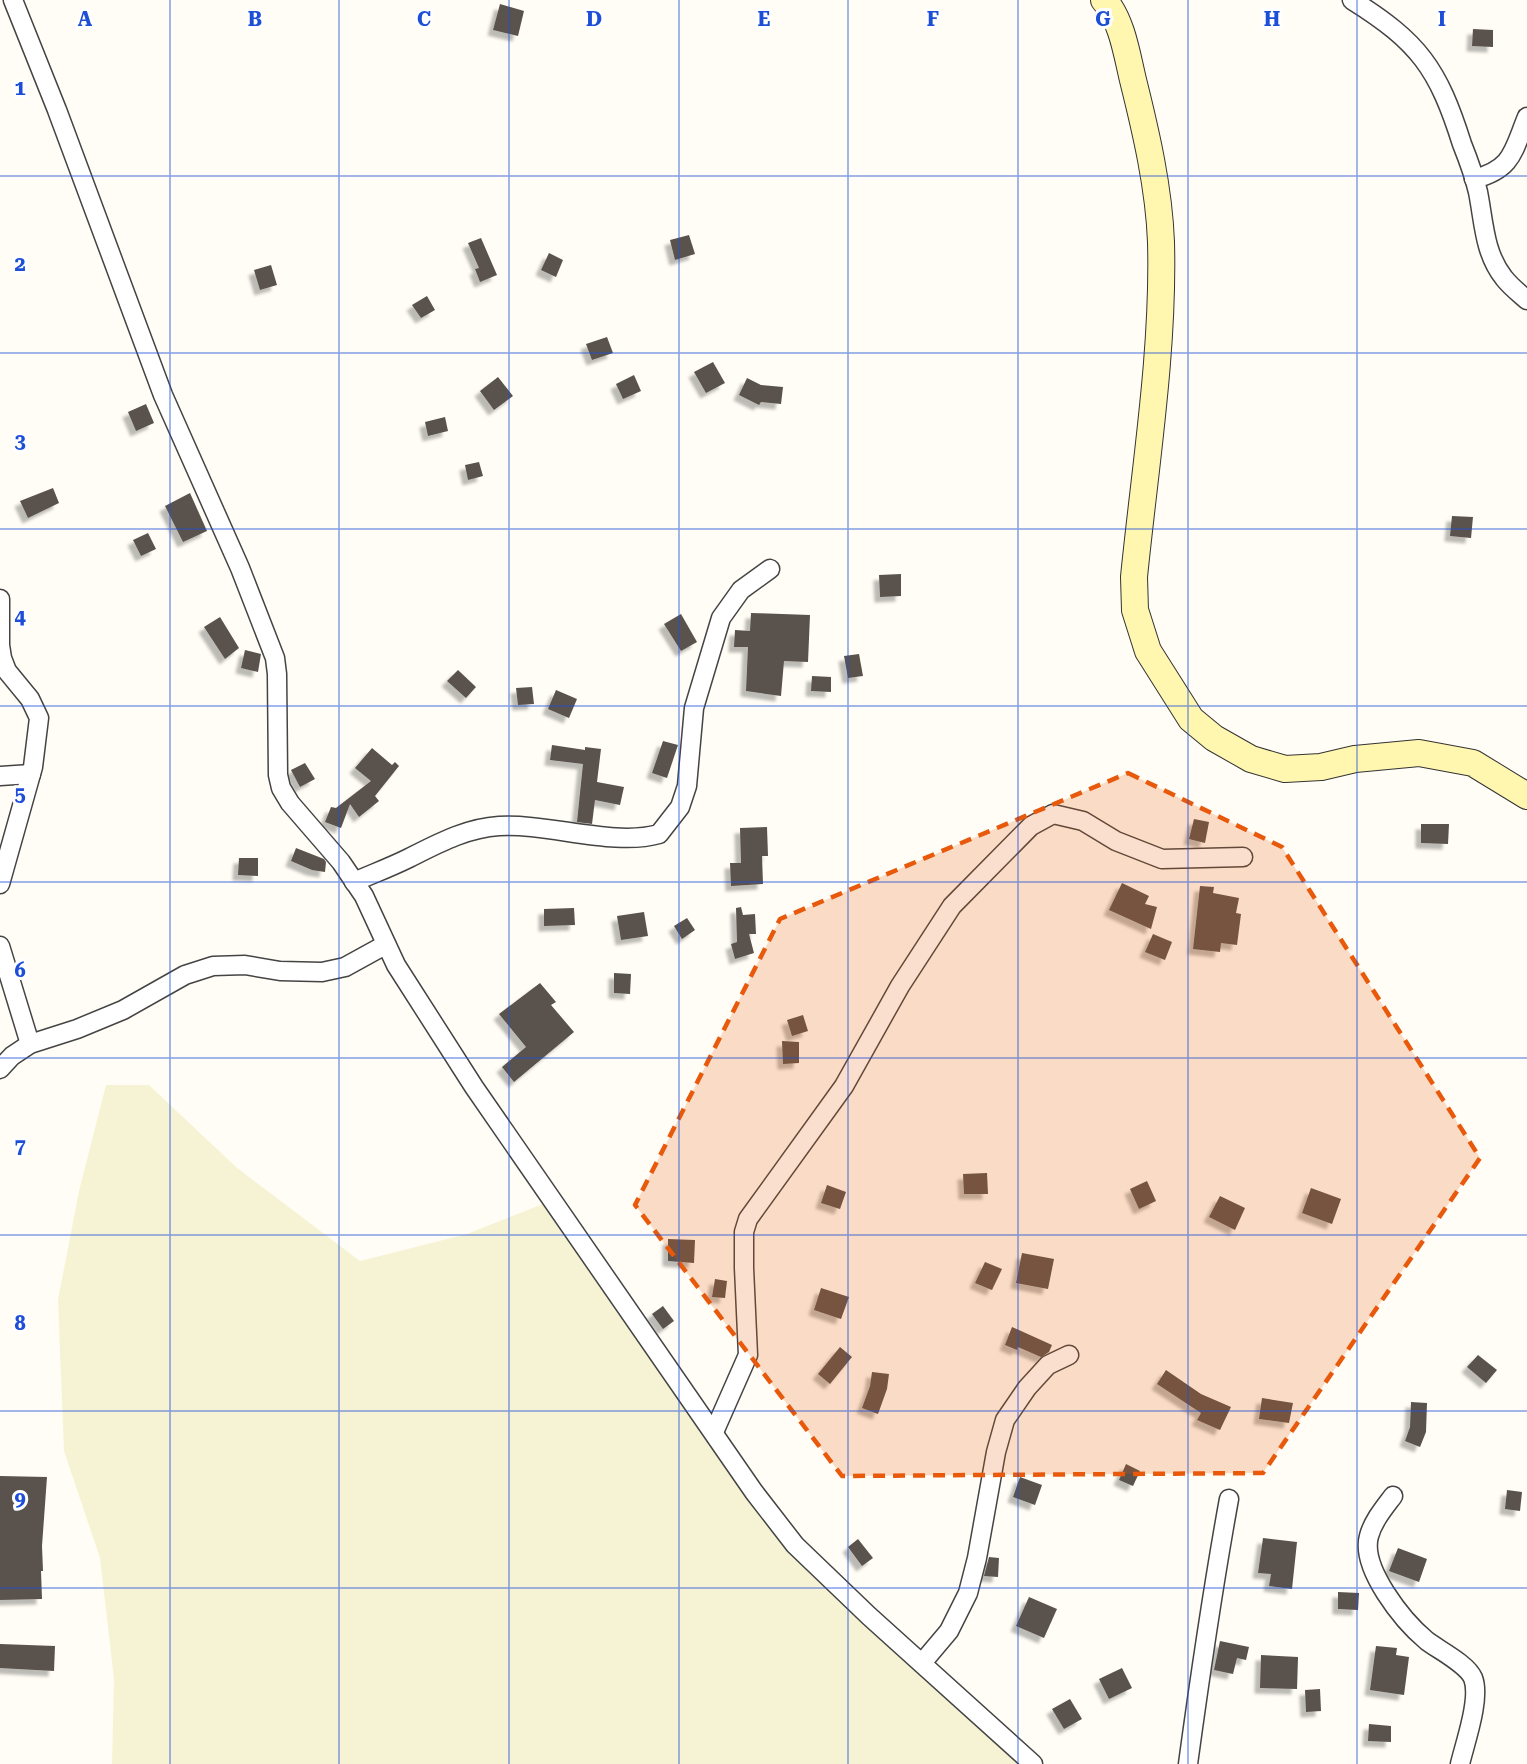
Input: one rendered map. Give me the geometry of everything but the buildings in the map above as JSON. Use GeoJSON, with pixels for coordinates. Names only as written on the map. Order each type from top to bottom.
{"type":"FeatureCollection","features":[{"type":"Feature","properties":{"kind":"main road"},"geometry":{"type":"LineString","coordinates":[[1104,0],[1109,5],[1120,31],[1138,98],[1152,162],[1161,240],[1160,330],[1134,577],[1135,610],[1148,651],[1191,719],[1214,738],[1251,759],[1285,769],[1321,767],[1355,759],[1419,753],[1473,763],[1527,796]]}},
{"type":"Feature","properties":{"kind":"street"},"geometry":{"type":"LineString","coordinates":[[13,0],[57,110],[163,394],[240,568],[274,658],[277,674],[278,775],[281,788],[290,803],[341,862],[364,896],[396,965],[474,1086],[754,1491],[795,1545],[869,1616],[1033,1764]]}},
{"type":"Feature","properties":{"kind":"street"},"geometry":{"type":"LineString","coordinates":[[1352,0],[1385,21],[1427,62],[1441,86],[1452,113],[1474,179],[1485,238],[1492,261],[1505,280],[1527,300]]}},
{"type":"Feature","properties":{"kind":"street"},"geometry":{"type":"LineString","coordinates":[[1474,179],[1500,170],[1510,156],[1527,117]]}},
{"type":"Feature","properties":{"kind":"street"},"geometry":{"type":"LineString","coordinates":[[354,882],[442,841],[498,826],[545,828],[635,838],[659,834],[680,807],[687,786],[694,708],[721,618],[741,590],[770,569]]}},
{"type":"Feature","properties":{"kind":"street"},"geometry":{"type":"LineString","coordinates":[[0,598],[2,658],[8,671],[30,699],[39,718],[31,774],[0,884]]}},
{"type":"Feature","properties":{"kind":"street"},"geometry":{"type":"LineString","coordinates":[[0,776],[31,774]]}},
{"type":"Feature","properties":{"kind":"street"},"geometry":{"type":"LineString","coordinates":[[714,1432],[748,1355],[744,1232],[748,1219],[844,1086],[900,986],[952,906],[1031,826],[1053,814],[1083,821],[1116,841],[1162,859],[1243,857]]}},
{"type":"Feature","properties":{"kind":"street"},"geometry":{"type":"LineString","coordinates":[[0,1069],[12,1056],[30,1044],[78,1029],[123,1010],[185,975],[213,966],[245,965],[280,971],[322,972],[345,967],[385,945]]}},
{"type":"Feature","properties":{"kind":"street"},"geometry":{"type":"LineString","coordinates":[[0,946],[8,997],[30,1044]]}},
{"type":"Feature","properties":{"kind":"street"},"geometry":{"type":"LineString","coordinates":[[922,1663],[949,1631],[968,1593],[977,1558],[996,1452],[1005,1420],[1027,1388],[1048,1365],[1069,1355]]}},
{"type":"Feature","properties":{"kind":"street"},"geometry":{"type":"LineString","coordinates":[[1393,1496],[1374,1522],[1368,1537],[1368,1550],[1383,1589],[1396,1609],[1426,1640],[1473,1677],[1475,1688],[1473,1706],[1461,1764]]}},
{"type":"Feature","properties":{"kind":"street"},"geometry":{"type":"LineString","coordinates":[[1188,1764],[1213,1586],[1229,1499]]}},
{"type":"Feature","properties":{"kind":"highlighted area"},"geometry":{"type":"Polygon","coordinates":[[[1128,773],[1282,847],[1480,1158],[1263,1473],[842,1476],[635,1205],[780,919],[1128,773]]]}},
{"type":"Feature","properties":{"kind":"shaded area"},"geometry":{"type":"Polygon","coordinates":[[[106,1085],[149,1085],[236,1167],[360,1261],[467,1234],[548,1202],[781,1534],[1026,1764],[112,1764],[114,1679],[100,1558],[64,1451],[58,1300],[79,1191],[106,1085]]]}}]}
